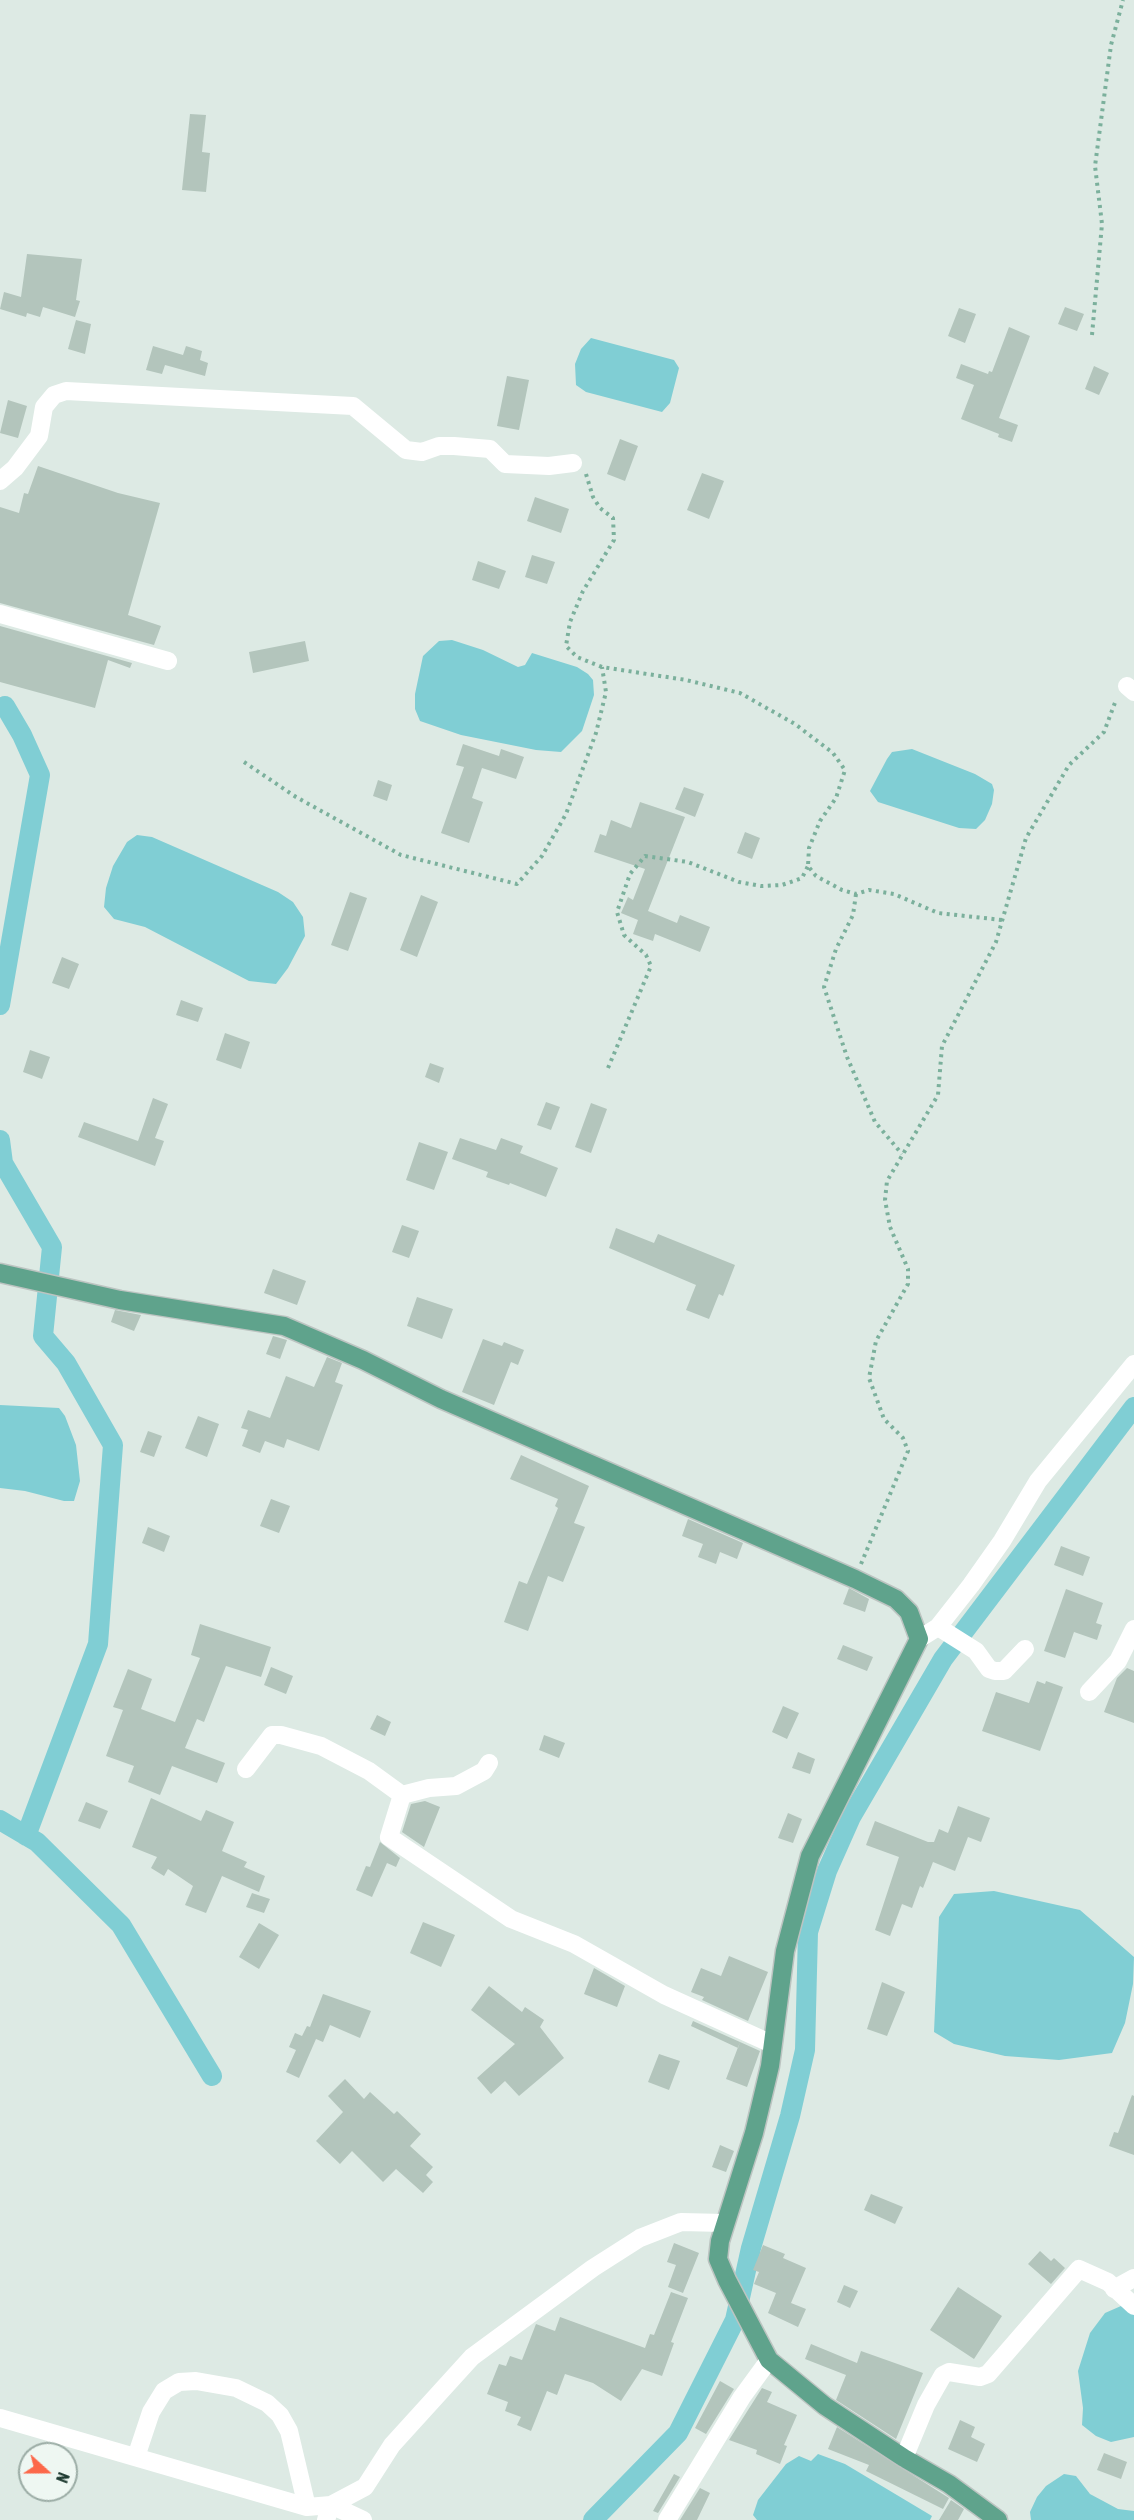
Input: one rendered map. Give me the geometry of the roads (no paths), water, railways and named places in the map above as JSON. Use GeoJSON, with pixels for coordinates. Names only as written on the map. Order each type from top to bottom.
{"type":"FeatureCollection","features":[{"type":"Feature","properties":{"kind":"main road"},"geometry":{"type":"LineString","coordinates":[[2,1274],[120,1300],[284,1326],[363,1359],[441,1400],[855,1579],[896,1599],[909,1612],[919,1639],[810,1856],[785,1951],[770,2066],[754,2133],[724,2223],[718,2259],[767,2357],[825,2406],[904,2458],[950,2484],[992,2518]]}},
{"type":"Feature","properties":{"kind":"street"},"geometry":{"type":"LineString","coordinates":[[0,481],[15,468],[39,436],[44,407],[54,395],[66,391],[353,406],[406,450],[422,452],[439,446],[466,447],[490,449],[505,464],[549,466],[573,463]]}},
{"type":"Feature","properties":{"kind":"street"},"geometry":{"type":"LineString","coordinates":[[0,614],[168,662]]}},
{"type":"Feature","properties":{"kind":"street"},"geometry":{"type":"LineString","coordinates":[[919,1639],[943,1630],[1002,1541],[1038,1481],[1134,1364]]}},
{"type":"Feature","properties":{"kind":"street"},"geometry":{"type":"LineString","coordinates":[[1089,1692],[1118,1661],[1134,1629]]}},
{"type":"Feature","properties":{"kind":"street"},"geometry":{"type":"LineString","coordinates":[[943,1630],[976,1651],[988,1670],[1004,1671],[1025,1649]]}},
{"type":"Feature","properties":{"kind":"street"},"geometry":{"type":"LineString","coordinates":[[246,1769],[266,1740],[272,1735],[281,1735],[321,1746],[369,1771],[402,1795]]}},
{"type":"Feature","properties":{"kind":"street"},"geometry":{"type":"LineString","coordinates":[[402,1795],[429,1788],[456,1786],[484,1771],[489,1763]]}},
{"type":"Feature","properties":{"kind":"street"},"geometry":{"type":"LineString","coordinates":[[402,1795],[389,1838],[511,1919],[574,1944],[664,1995],[772,2044]]}},
{"type":"Feature","properties":{"kind":"street"},"geometry":{"type":"LineString","coordinates":[[328,2513],[365,2487],[392,2445],[472,2357],[584,2274],[640,2238],[681,2222],[724,2223]]}},
{"type":"Feature","properties":{"kind":"street"},"geometry":{"type":"LineString","coordinates":[[904,2458],[943,2375],[949,2372],[980,2378],[988,2374],[1079,2269],[1108,2282],[1134,2306]]}},
{"type":"Feature","properties":{"kind":"street"},"geometry":{"type":"LineString","coordinates":[[1114,2289],[1134,2278]]}},
{"type":"Feature","properties":{"kind":"street"},"geometry":{"type":"LineString","coordinates":[[668,2520],[767,2357]]}},
{"type":"Feature","properties":{"kind":"street"},"geometry":{"type":"LineString","coordinates":[[136,2457],[151,2412],[164,2391],[179,2382],[196,2381],[236,2388],[267,2403],[280,2415],[289,2431],[307,2507]]}},
{"type":"Feature","properties":{"kind":"street"},"geometry":{"type":"LineString","coordinates":[[0,2418],[328,2513],[363,2520]]}},
{"type":"Feature","properties":{"kind":"water"},"geometry":{"type":"Polygon","coordinates":[[[591,338],[674,360],[679,368],[670,403],[662,412],[586,392],[576,385],[575,364],[581,349],[591,338]]]}},
{"type":"Feature","properties":{"kind":"water"},"geometry":{"type":"Polygon","coordinates":[[[452,640],[483,650],[518,667],[525,665],[532,653],[577,667],[588,674],[593,680],[594,695],[582,731],[561,752],[536,750],[461,735],[420,721],[415,709],[415,694],[423,656],[439,641],[452,640]]]}},
{"type":"Feature","properties":{"kind":"water"},"geometry":{"type":"Polygon","coordinates":[[[912,749],[975,774],[992,784],[994,790],[992,804],[985,820],[976,829],[959,828],[878,802],[870,791],[887,759],[892,752],[912,749]]]}},
{"type":"Feature","properties":{"kind":"water"},"geometry":{"type":"Polygon","coordinates":[[[137,835],[152,837],[278,892],[293,902],[303,917],[305,936],[288,968],[276,984],[249,981],[145,927],[114,919],[104,907],[106,888],[113,866],[127,842],[137,835]]]}},
{"type":"Feature","properties":{"kind":"water"},"geometry":{"type":"Polygon","coordinates":[[[0,1405],[59,1408],[65,1416],[76,1445],[80,1481],[74,1501],[0,1488],[0,1405]]]}},
{"type":"Feature","properties":{"kind":"water"},"geometry":{"type":"Polygon","coordinates":[[[994,1891],[1080,1910],[1134,1957],[1133,1984],[1125,2023],[1112,2053],[1059,2060],[1005,2056],[954,2044],[934,2032],[939,1917],[954,1894],[994,1891]]]}},
{"type":"Feature","properties":{"kind":"water"},"geometry":{"type":"Polygon","coordinates":[[[1121,2306],[1134,2310],[1134,2437],[1111,2442],[1096,2436],[1082,2425],[1083,2408],[1078,2371],[1090,2333],[1105,2313],[1121,2306]]]}},
{"type":"Feature","properties":{"kind":"water"},"geometry":{"type":"Polygon","coordinates":[[[818,2454],[845,2464],[932,2516],[930,2520],[757,2520],[753,2515],[758,2500],[786,2464],[799,2456],[811,2461],[818,2454]]]}},
{"type":"Feature","properties":{"kind":"water"},"geometry":{"type":"Polygon","coordinates":[[[1064,2474],[1076,2476],[1090,2494],[1118,2509],[1134,2511],[1134,2520],[1031,2520],[1030,2512],[1037,2497],[1046,2486],[1064,2474]]]}},
{"type":"Feature","properties":{"kind":"waterway"},"geometry":{"type":"LineString","coordinates":[[0,1005],[40,775],[22,735],[5,706]]}},
{"type":"Feature","properties":{"kind":"waterway"},"geometry":{"type":"LineString","coordinates":[[0,1140],[3,1163],[52,1247],[43,1336],[66,1363],[113,1445],[98,1644],[26,1836]]}},
{"type":"Feature","properties":{"kind":"waterway"},"geometry":{"type":"LineString","coordinates":[[593,2520],[678,2433],[735,2320],[751,2248],[790,2116],[805,2050],[808,1932],[827,1871],[851,1817],[943,1659],[1134,1407]]}},
{"type":"Feature","properties":{"kind":"waterway"},"geometry":{"type":"LineString","coordinates":[[0,1820],[37,1842],[121,1925],[212,2076]]}}]}
